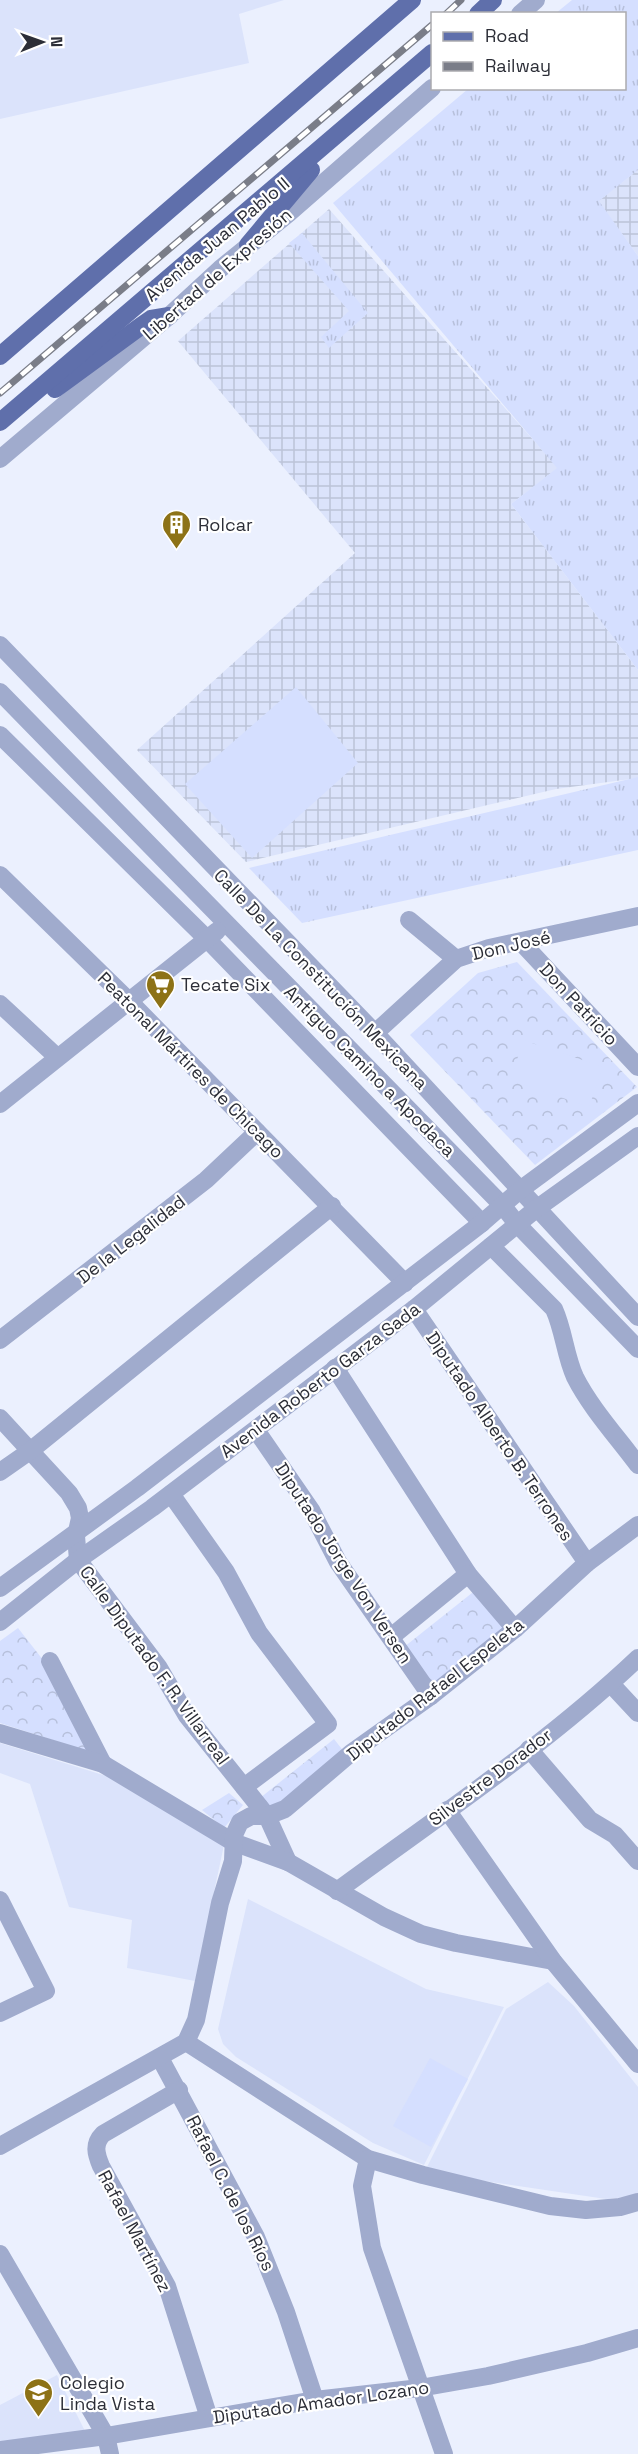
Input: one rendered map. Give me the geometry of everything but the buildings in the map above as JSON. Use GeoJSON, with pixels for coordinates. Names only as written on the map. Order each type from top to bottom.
{"type":"FeatureCollection","features":[{"type":"Feature","properties":{"kind":"main road"},"geometry":{"type":"LineString","coordinates":[[0,356],[412,0]]}},
{"type":"Feature","properties":{"kind":"main road"},"geometry":{"type":"LineString","coordinates":[[480,12],[493,0]]}},
{"type":"Feature","properties":{"kind":"main road","name":"Avenida Juan Pablo II"},"geometry":{"type":"LineString","coordinates":[[0,422],[343,132],[431,54]]}},
{"type":"Feature","properties":{"kind":"main road"},"geometry":{"type":"LineString","coordinates":[[248,245],[343,132]]}},
{"type":"Feature","properties":{"kind":"main road"},"geometry":{"type":"LineString","coordinates":[[21,405],[52,390],[151,319],[169,316]]}},
{"type":"Feature","properties":{"kind":"street"},"geometry":{"type":"LineString","coordinates":[[522,12],[536,0]]}},
{"type":"Feature","properties":{"kind":"street","name":"Libertad de Expresión"},"geometry":{"type":"LineString","coordinates":[[0,459],[431,89]]}},
{"type":"Feature","properties":{"kind":"street","name":"Calle De La Constitución Mexicana"},"geometry":{"type":"LineString","coordinates":[[0,645],[375,1033],[638,1317]]}},
{"type":"Feature","properties":{"kind":"street","name":"Antiguo Camino a Apodaca"},"geometry":{"type":"LineString","coordinates":[[0,692],[225,925],[502,1206],[638,1349]]}},
{"type":"Feature","properties":{"kind":"street"},"geometry":{"type":"LineString","coordinates":[[0,735],[206,938],[482,1222]]}},
{"type":"Feature","properties":{"kind":"street","name":"Peatonal Mártires de Chicago"},"geometry":{"type":"LineString","coordinates":[[0,875],[130,1002],[405,1283]]}},
{"type":"Feature","properties":{"kind":"street","name":"Don José"},"geometry":{"type":"LineString","coordinates":[[375,1033],[456,959],[520,942],[638,916]]}},
{"type":"Feature","properties":{"kind":"street"},"geometry":{"type":"LineString","coordinates":[[409,920],[456,959]]}},
{"type":"Feature","properties":{"kind":"street"},"geometry":{"type":"LineString","coordinates":[[0,1104],[225,925]]}},
{"type":"Feature","properties":{"kind":"street","name":"Don Patricio"},"geometry":{"type":"LineString","coordinates":[[520,942],[638,1067]]}},
{"type":"Feature","properties":{"kind":"street"},"geometry":{"type":"LineString","coordinates":[[0,1004],[57,1057]]}},
{"type":"Feature","properties":{"kind":"street","name":"Avenida Roberto Garza Sada"},"geometry":{"type":"LineString","coordinates":[[0,1588],[137,1488],[405,1283],[520,1190],[638,1103]]}},
{"type":"Feature","properties":{"kind":"street","name":"De la Legalidad"},"geometry":{"type":"LineString","coordinates":[[0,1340],[207,1180],[257,1132]]}},
{"type":"Feature","properties":{"kind":"street","name":"Avenida Roberto Garza Sada"},"geometry":{"type":"LineString","coordinates":[[0,1622],[78,1560],[171,1494],[414,1309],[536,1209],[638,1136]]}},
{"type":"Feature","properties":{"kind":"street"},"geometry":{"type":"LineString","coordinates":[[0,1472],[30,1451],[332,1206]]}},
{"type":"Feature","properties":{"kind":"street"},"geometry":{"type":"LineString","coordinates":[[492,1246],[554,1310],[566,1355],[576,1380],[638,1465]]}},
{"type":"Feature","properties":{"kind":"street","name":"Diputado Alberto B. Terrones"},"geometry":{"type":"LineString","coordinates":[[414,1309],[587,1563]]}},
{"type":"Feature","properties":{"kind":"street"},"geometry":{"type":"LineString","coordinates":[[335,1368],[468,1574],[515,1629]]}},
{"type":"Feature","properties":{"kind":"street"},"geometry":{"type":"LineString","coordinates":[[0,1418],[69,1493],[78,1508],[80,1518],[77,1530],[78,1560]]}},
{"type":"Feature","properties":{"kind":"street","name":"Diputado Jorge Von Versen"},"geometry":{"type":"LineString","coordinates":[[256,1430],[311,1510],[338,1562],[431,1696]]}},
{"type":"Feature","properties":{"kind":"street"},"geometry":{"type":"LineString","coordinates":[[137,1488],[152,1508]]}},
{"type":"Feature","properties":{"kind":"street"},"geometry":{"type":"LineString","coordinates":[[171,1494],[226,1572],[259,1633],[328,1724],[244,1787]]}},
{"type":"Feature","properties":{"kind":"street","name":"Diputado Rafael Espeleta"},"geometry":{"type":"LineString","coordinates":[[233,1842],[240,1822],[251,1816],[267,1816],[285,1809],[351,1753],[431,1696],[515,1629],[587,1563],[638,1525]]}},
{"type":"Feature","properties":{"kind":"street","name":"Calle Diputado F. R. Villarreal"},"geometry":{"type":"LineString","coordinates":[[78,1560],[159,1668],[187,1716],[267,1816],[288,1862]]}},
{"type":"Feature","properties":{"kind":"street"},"geometry":{"type":"LineString","coordinates":[[391,1637],[468,1574]]}},
{"type":"Feature","properties":{"kind":"street","name":"Silvestre Dorador"},"geometry":{"type":"LineString","coordinates":[[337,1891],[529,1749],[611,1684],[638,1658]]}},
{"type":"Feature","properties":{"kind":"street"},"geometry":{"type":"LineString","coordinates":[[50,1661],[103,1764]]}},
{"type":"Feature","properties":{"kind":"street"},"geometry":{"type":"LineString","coordinates":[[611,1684],[638,1713]]}},
{"type":"Feature","properties":{"kind":"street"},"geometry":{"type":"LineString","coordinates":[[0,1733],[103,1764],[233,1842],[288,1862],[384,1917],[421,1934],[464,1945],[553,1961]]}},
{"type":"Feature","properties":{"kind":"street"},"geometry":{"type":"LineString","coordinates":[[529,1749],[590,1820],[615,1835],[638,1862]]}},
{"type":"Feature","properties":{"kind":"street"},"geometry":{"type":"LineString","coordinates":[[447,1810],[553,1961],[638,2064]]}},
{"type":"Feature","properties":{"kind":"street"},"geometry":{"type":"LineString","coordinates":[[2,2138],[160,2058],[186,2042],[196,2020],[220,1903],[233,1861],[233,1842]]}},
{"type":"Feature","properties":{"kind":"street"},"geometry":{"type":"LineString","coordinates":[[0,1900],[46,1991],[0,2013]]}},
{"type":"Feature","properties":{"kind":"street"},"geometry":{"type":"LineString","coordinates":[[186,2042],[368,2159],[550,2206],[586,2210],[620,2207],[638,2202]]}},
{"type":"Feature","properties":{"kind":"street","name":"Rafael C. de los Ríos"},"geometry":{"type":"LineString","coordinates":[[160,2058],[256,2237],[286,2312],[315,2400]]}},
{"type":"Feature","properties":{"kind":"street","name":"Rafael Martínez"},"geometry":{"type":"LineString","coordinates":[[179,2090],[104,2134],[96,2146],[101,2166],[167,2286],[209,2418]]}},
{"type":"Feature","properties":{"kind":"street"},"geometry":{"type":"LineString","coordinates":[[368,2159],[362,2186],[372,2248],[444,2454]]}},
{"type":"Feature","properties":{"kind":"street"},"geometry":{"type":"LineString","coordinates":[[0,2254],[106,2436],[110,2454]]}},
{"type":"Feature","properties":{"kind":"street","name":"Diputado Amador Lozano"},"geometry":{"type":"LineString","coordinates":[[0,2450],[106,2436],[315,2400],[420,2388],[488,2376],[587,2353],[638,2337]]}},
{"type":"Feature","properties":{"kind":"shaded area"},"geometry":{"type":"Polygon","coordinates":[[[0,0],[284,0],[239,14],[249,63],[0,119],[0,0]]]}},
{"type":"Feature","properties":{"kind":"shaded area"},"geometry":{"type":"Polygon","coordinates":[[[638,170],[638,256],[598,201],[638,170]]]}},
{"type":"Feature","properties":{"kind":"shaded area"},"geometry":{"type":"Polygon","coordinates":[[[329,209],[558,468],[511,504],[638,670],[638,778],[556,789],[246,862],[137,750],[355,553],[178,341],[329,209]]]}},
{"type":"Feature","properties":{"kind":"shaded area"},"geometry":{"type":"Polygon","coordinates":[[[0,1743],[116,1779],[224,1845],[195,1981],[127,1968],[132,1920],[69,1907],[30,1784],[0,1773],[0,1743]]]}},
{"type":"Feature","properties":{"kind":"shaded area"},"geometry":{"type":"Polygon","coordinates":[[[248,1899],[426,1989],[504,2007],[424,2165],[373,2143],[236,2057],[223,2044],[218,2029],[248,1899]]]}},
{"type":"Feature","properties":{"kind":"shaded area"},"geometry":{"type":"Polygon","coordinates":[[[548,1982],[574,2006],[638,2087],[638,2196],[606,2199],[484,2181],[426,2169],[506,2009],[548,1982]]]}},
{"type":"Feature","properties":{"kind":"shaded area","name":"Colegio Linda Vista"},"geometry":{"type":"Polygon","coordinates":[[[57,2375],[85,2431],[0,2448],[0,2405],[57,2375]]]}},
{"type":"Feature","properties":{"kind":"green space"},"geometry":{"type":"Polygon","coordinates":[[[572,0],[638,0],[638,170],[599,201],[638,256],[638,670],[511,504],[557,468],[333,203],[467,90],[626,90],[626,12],[557,12],[572,0]]]}},
{"type":"Feature","properties":{"kind":"green space"},"geometry":{"type":"Polygon","coordinates":[[[302,233],[368,313],[329,348],[321,337],[349,311],[289,243],[302,233]]]}},
{"type":"Feature","properties":{"kind":"green space"},"geometry":{"type":"Polygon","coordinates":[[[296,687],[358,763],[252,858],[185,784],[296,687]]]}},
{"type":"Feature","properties":{"kind":"green space"},"geometry":{"type":"Polygon","coordinates":[[[638,777],[638,850],[302,923],[249,868],[638,777]]]}},
{"type":"Feature","properties":{"kind":"green space"},"geometry":{"type":"Polygon","coordinates":[[[517,962],[637,1087],[535,1165],[410,1035],[478,973],[517,962]]]}},
{"type":"Feature","properties":{"kind":"green space"},"geometry":{"type":"Polygon","coordinates":[[[523,1040],[603,1067],[589,1107],[511,1080],[523,1040]]]}},
{"type":"Feature","properties":{"kind":"green space"},"geometry":{"type":"Polygon","coordinates":[[[477,1589],[510,1631],[435,1689],[404,1647],[477,1589]]]}},
{"type":"Feature","properties":{"kind":"green space"},"geometry":{"type":"Polygon","coordinates":[[[18,1628],[47,1665],[90,1752],[0,1723],[0,1641],[18,1628]]]}},
{"type":"Feature","properties":{"kind":"green space"},"geometry":{"type":"Polygon","coordinates":[[[334,1739],[345,1753],[270,1810],[260,1798],[334,1739]]]}},
{"type":"Feature","properties":{"kind":"green space"},"geometry":{"type":"Polygon","coordinates":[[[229,1793],[243,1805],[224,1828],[202,1810],[229,1793]]]}},
{"type":"Feature","properties":{"kind":"green space"},"geometry":{"type":"Polygon","coordinates":[[[430,2058],[468,2079],[431,2147],[393,2126],[430,2058]]]}},
{"type":"Feature","properties":{"kind":"railway"},"geometry":{"type":"LineString","coordinates":[[448,12],[461,0]]}},
{"type":"Feature","properties":{"kind":"railway"},"geometry":{"type":"LineString","coordinates":[[0,393],[431,26]]}},
{"type":"Feature","properties":{"kind":"place","name":"Rolcar"},"geometry":{"type":"Point","coordinates":[177,550]}},
{"type":"Feature","properties":{"kind":"place","name":"Tecate Six"},"geometry":{"type":"Point","coordinates":[160,1010]}},
{"type":"Feature","properties":{"kind":"place","name":"Colegio Linda Vista"},"geometry":{"type":"Point","coordinates":[39,2418]}}]}
